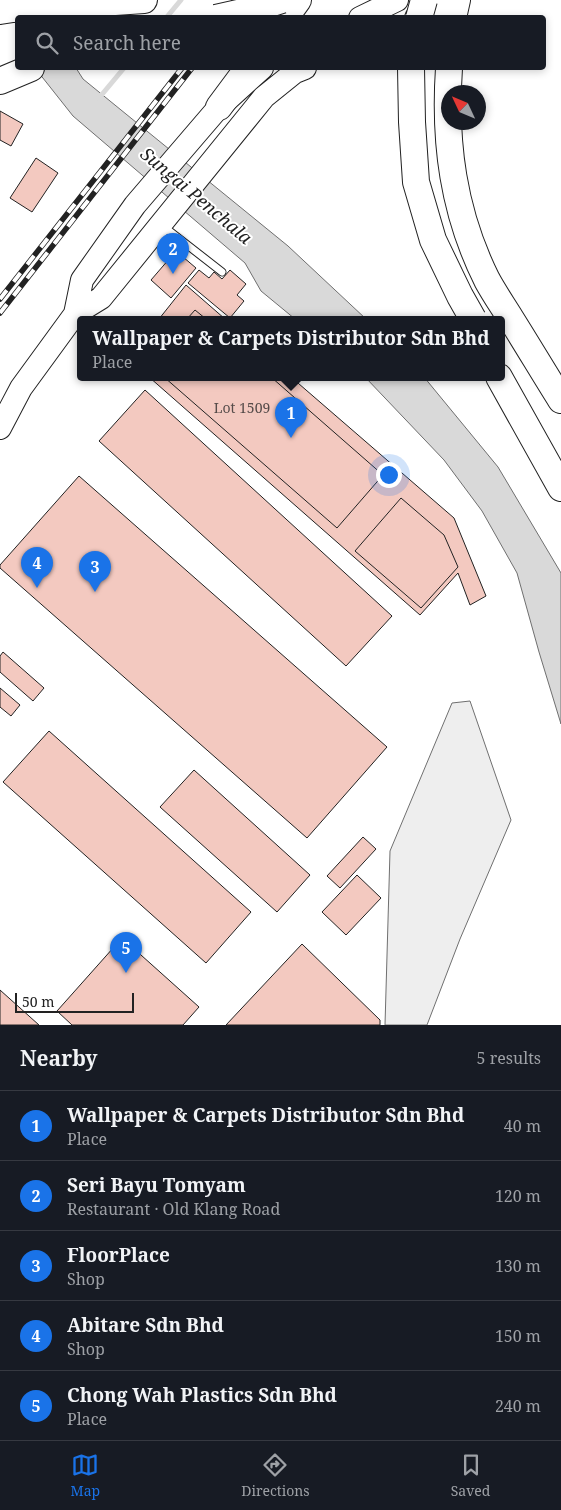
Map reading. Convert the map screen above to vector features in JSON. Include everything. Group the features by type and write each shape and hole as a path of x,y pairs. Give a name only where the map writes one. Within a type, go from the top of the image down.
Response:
{"highway":[{"path":"0,11 144,0"},
{"path":"229,15 282,0"},
{"path":"287,15 298,0"},
{"path":"295,15 302,0"},
{"path":"425,15 444,7"},
{"path":"0,81 26,70"},
{"path":"219,107 247,70"},
{"path":"411,70 404,101 405,129 416,193 431,245 454,298 464,316"},
{"path":"411,70 416,182 434,240 471,316"},
{"path":"449,70 447,95 450,156 454,183 468,234 487,280 561,400"},
{"path":"505,373 561,463"},
{"path":"500,381 561,488"}],"main road":[{"path":"366,15 397,0"},
{"path":"75,314 82,280 135,205 219,107 260,70"},
{"path":"0,428 21,388 75,314 101,298 264,97 300,70"}],"lane":[{"path":"160,224 222,272"}],"shaded area":[{"path":"470,701 511,820 460,939 427,1025 385,1025 390,851 452,703"}],"water":[{"name":"Sungai Penchala","path":"37,70 77,70 83,79 288,246 363,316 291,316 261,291 245,263 73,116"},
{"path":"369,381 427,381 498,467 561,573 561,724 517,573 482,511 444,460"}],"building":[{"path":"0,111 23,124 11,146 0,140"},
{"path":"36,158 58,173 32,212 10,198"},
{"path":"176,251 196,268 171,298 151,280"},
{"path":"199,270 209,278 214,272 222,279 230,270 246,284 237,295 244,301 232,316 228,316 188,283"},
{"path":"186,285 222,316 161,316"},
{"path":"195,310 202,316 190,316"},
{"path":"154,381 296,381 454,518 486,596 470,605 458,573 420,615"},
{"path":"169,381 276,381 383,475 337,528"},
{"path":"145,390 392,616 346,666 99,441"},
{"path":"79,476 387,747 307,838 0,568 0,565"},
{"path":"401,498 444,535 458,567 421,608 355,551"},
{"path":"3,652 44,688 33,701 0,672 0,656"},
{"path":"0,688 20,705 11,716 0,707"},
{"path":"49,731 251,912 206,963 3,782"},
{"path":"194,770 310,875 277,912 160,807"},
{"path":"363,837 376,849 340,888 327,876"},
{"path":"357,875 381,898 346,935 322,912"},
{"path":"122,938 199,1007 183,1025 72,1025 57,1011"},
{"path":"302,944 380,1020 380,1025 226,1025"},
{"path":"0,990 39,1025 0,1025"}],"waterway":[{"path":"168,15 181,0"},
{"path":"99,98 122,70"}],"railway":[{"path":"223,15 235,0"},
{"path":"234,15 246,0"},
{"path":"0,299 180,70"},
{"path":"0,313 190,70"}],"place":[{"name":"Seri Bayu Tomyam","path":"173,274"},
{"name":"Wallpaper & Carpets Distributor Sdn Bhd","path":"291,438"},
{"name":"Abitare Sdn Bhd","path":"37,588"},
{"name":"FloorPlace","path":"95,592"},
{"name":"Chong Wah Plastics Sdn Bhd","path":"126,973"}]}
